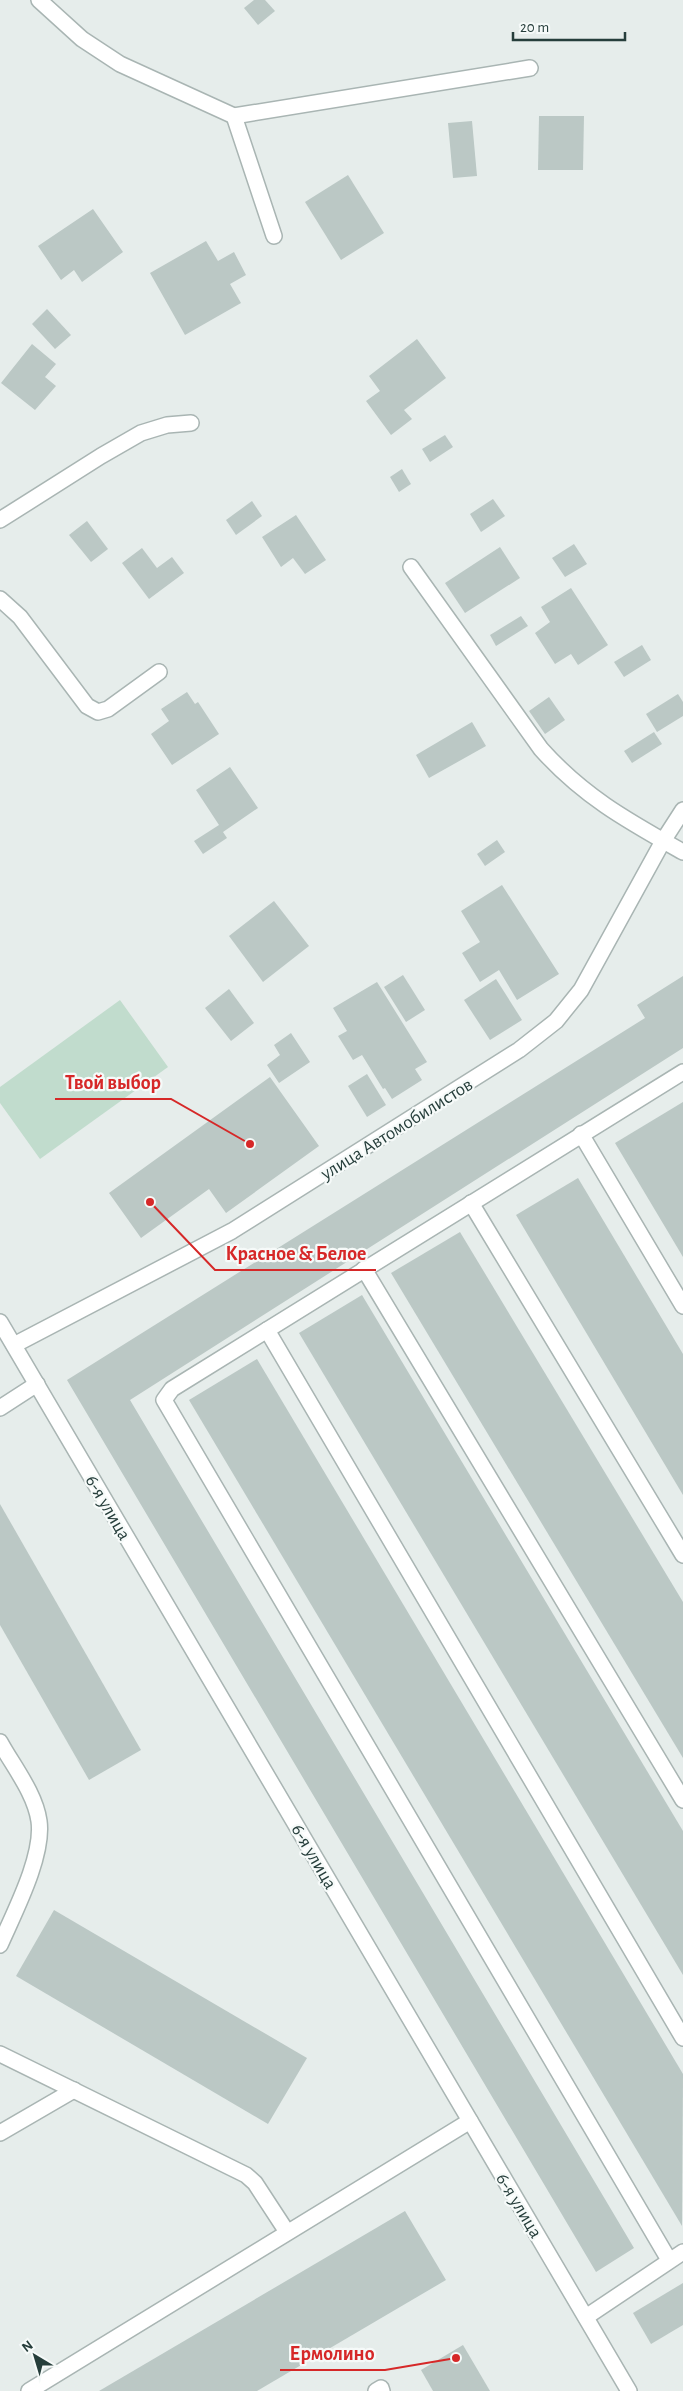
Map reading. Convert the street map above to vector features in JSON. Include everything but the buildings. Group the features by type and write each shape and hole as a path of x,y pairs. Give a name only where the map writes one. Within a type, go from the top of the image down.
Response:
{"street":[{"path":"38,0 82,39 120,64 234,116 530,68"},
{"path":"234,116 274,236"},
{"path":"0,520 100,456 141,433 167,425 191,423"},
{"path":"411,567 541,748 562,772 619,816 683,852"},
{"path":"0,599 20,616 87,706 98,712 108,710 159,672"},
{"name":"улица Автомобилистов","path":"14,1345 232,1231 520,1050 556,1020 581,990 663,841 683,810"},
{"path":"669,2260 164,1400 172,1388 683,1072"},
{"path":"581,1134 683,1306"},
{"path":"471,1203 683,1555"},
{"path":"364,1269 683,1800"},
{"name":"6-я улица","path":"0,1322 629,2391"},
{"path":"267,1330 683,2038"},
{"path":"0,1336 14,1345"},
{"path":"0,1408 37,1384"},
{"path":"0,1742 33,1801 39,1822 37,1846 26,1886 0,1945"},
{"path":"0,2054 246,2175 255,2183 287,2232"},
{"path":"0,2133 74,2090"},
{"path":"29,2391 470,2121"},
{"path":"586,2317 683,2252"},
{"path":"376,2391 380,2388 382,2391"}],"green space":[{"path":"120,1000 168,1067 40,1159 0,1103 0,1087"}],"place":[{"name":"Твой выбор","path":"250,1144"},
{"name":"Красное & Белое","path":"150,1202"},
{"name":"Ермолино","path":"456,2358"}]}
